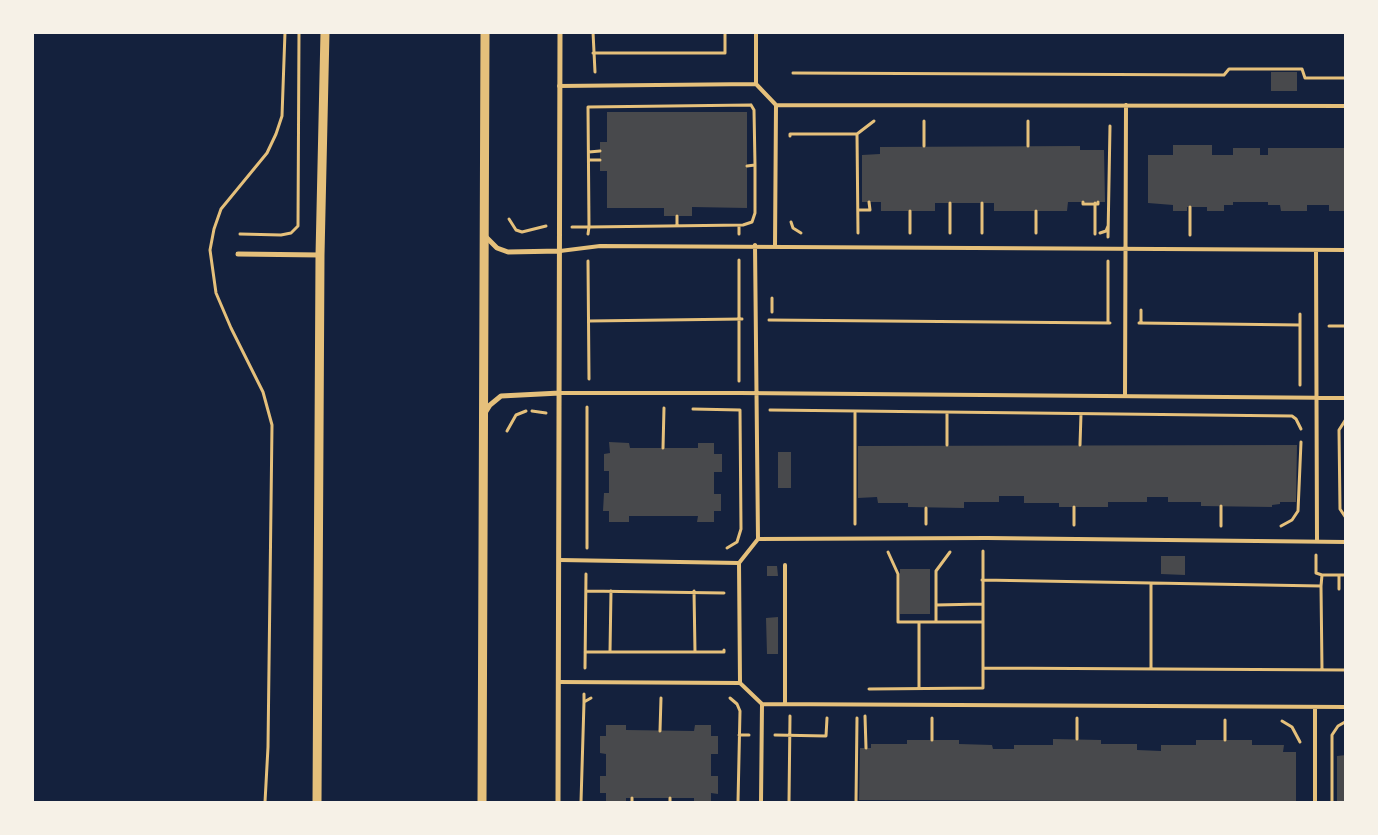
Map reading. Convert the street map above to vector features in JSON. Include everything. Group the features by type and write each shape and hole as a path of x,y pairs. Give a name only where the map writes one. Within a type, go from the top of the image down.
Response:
{"street":[{"path":"317,802 320,255 325,32"},
{"path":"482,802 485,32"},
{"path":"558,802 560,32"},
{"path":"483,225 484,235 503,251 560,251"},
{"path":"238,254 320,255"},
{"path":"483,421 490,404 501,396 560,393"}],"lane":[{"path":"756,32 756,84 776,105 775,246"},
{"path":"559,86 756,84"},
{"path":"776,105 1346,106"},
{"path":"1125,395 1126,105"},
{"path":"560,251 588,246 739,245 1346,250"},
{"path":"740,683 739,563 758,539 755,393 755,245"},
{"path":"1316,250 1315,398 1317,541"},
{"path":"560,393 1125,395 1346,398"},
{"path":"758,539 1346,542"},
{"path":"560,560 739,563"},
{"path":"785,564 787,704"},
{"path":"558,682 740,683 762,704 1346,707"},
{"path":"761,802 762,704"},
{"path":"1314,802 1315,707"}],"path":[{"path":"265,802 268,747 272,425 263,392 216,293 210,250 214,229 221,209 267,153 276,134 282,116 285,32"},
{"path":"240,234 282,235 291,233 298,226 300,32"},
{"path":"593,32 596,76"},
{"path":"594,53 726,53 725,32"},
{"path":"793,73 1224,76 1229,69 1302,69 1305,78 1346,78"},
{"path":"589,227 748,225 754,219 754,110 751,105 588,107 589,321 585,652 724,652 724,644"},
{"path":"739,106 740,112"},
{"path":"790,143 790,134 857,134 871,121 880,121"},
{"path":"915,121 934,121"},
{"path":"924,121 924,146"},
{"path":"1019,121 1033,121"},
{"path":"1028,121 1028,146"},
{"path":"1108,243 1110,121"},
{"path":"857,134 858,232"},
{"path":"588,152 600,151"},
{"path":"589,160 600,160"},
{"path":"747,166 755,166"},
{"path":"858,210 870,210 869,202"},
{"path":"1083,202 1083,204 1097,202 1095,234"},
{"path":"950,203 950,233"},
{"path":"982,203 982,233"},
{"path":"1190,207 1190,234"},
{"path":"910,211 910,233"},
{"path":"1036,211 1036,233"},
{"path":"677,216 677,226"},
{"path":"789,216 793,228 807,233"},
{"path":"509,219 516,230 522,232 546,226"},
{"path":"724,549 737,542 741,536 739,226"},
{"path":"1086,234 1104,232 1108,226"},
{"path":"850,233 867,232"},
{"path":"903,233 918,233"},
{"path":"942,233 958,233"},
{"path":"974,233 991,233"},
{"path":"1027,233 1046,233"},
{"path":"1108,253 1108,323"},
{"path":"1300,310 1300,347"},
{"path":"589,321 739,319 1346,326"},
{"path":"587,407 596,407"},
{"path":"654,408 673,408"},
{"path":"663,448 664,408"},
{"path":"683,409 740,410"},
{"path":"772,420 772,410 856,413 1292,416 1296,419 1301,429 1300,504 1297,515 1292,520 1278,526"},
{"path":"855,524 856,413"},
{"path":"947,414 947,445"},
{"path":"1080,446 1081,414"},
{"path":"1346,419 1339,430 1340,509 1346,518"},
{"path":"1221,506 1221,526"},
{"path":"1074,507 1074,525"},
{"path":"926,508 926,524"},
{"path":"846,524 864,524"},
{"path":"918,524 936,524"},
{"path":"1064,525 1084,525"},
{"path":"1211,526 1231,526"},
{"path":"587,546 596,546"},
{"path":"887,551 898,574 898,622 983,622"},
{"path":"936,622 936,572 951,551 959,551"},
{"path":"860,689 983,688 983,551 975,551"},
{"path":"1316,555 1316,573 1322,575 1346,575"},
{"path":"1322,575 1322,670"},
{"path":"1339,575 1339,589"},
{"path":"982,580 1321,586"},
{"path":"1151,583 1151,669"},
{"path":"586,590 724,592 724,601"},
{"path":"610,652 611,591"},
{"path":"694,591 695,652"},
{"path":"936,605 983,604"},
{"path":"919,622 919,688"},
{"path":"983,668 1346,670"},
{"path":"581,802 584,702 588,698 597,698"},
{"path":"652,698 670,698"},
{"path":"660,731 661,698"},
{"path":"724,698 731,698 737,704 740,711 738,802"},
{"path":"787,704 789,802"},
{"path":"789,735 826,736 827,719 833,715"},
{"path":"849,716 875,716"},
{"path":"856,802 857,716"},
{"path":"866,716 866,748"},
{"path":"923,718 942,718"},
{"path":"932,718 932,740"},
{"path":"1067,718 1087,718"},
{"path":"1077,718 1078,739"},
{"path":"1215,718 1234,718"},
{"path":"1225,718 1225,740"},
{"path":"1279,719 1296,733 1300,742 1300,750"},
{"path":"1332,802 1332,735 1338,726 1346,722"}],"building":[{"path":"1271,72 1297,72 1297,91 1271,91"},
{"path":"607,112 747,112 747,208 692,207 692,216 664,216 664,208 607,208 607,171 600,171 600,142 607,142"},
{"path":"1173,145 1212,145 1212,155 1233,155 1233,148 1260,148 1260,155 1268,155 1268,148 1346,148 1346,211 1329,211 1329,205 1307,205 1307,211 1281,211 1280,205 1268,205 1268,202 1233,202 1233,205 1224,205 1224,211 1207,211 1207,207 1187,207 1187,211 1173,211 1173,205 1148,203 1148,155 1173,155"},
{"path":"1080,146 1080,150 1104,150 1105,202 1068,202 1067,211 994,211 994,203 935,203 935,211 881,211 881,202 862,202 862,155 880,154 880,147"},
{"path":"609,442 629,443 630,448 698,448 698,443 714,443 714,454 722,454 722,472 714,472 714,494 721,494 721,511 714,511 714,522 697,522 698,516 629,516 629,522 609,522 609,511 603,511 604,493 609,493 609,471 604,471 604,454 610,453"},
{"path":"1297,445 1296,502 1280,502 1280,504 1272,505 1272,507 1201,506 1201,502 1168,502 1168,497 1147,497 1147,502 1108,502 1108,507 1059,507 1059,503 1024,503 1024,496 999,496 999,502 964,502 964,508 908,507 908,503 878,503 877,497 858,498 858,446"},
{"path":"778,452 791,452 791,488 778,488"},
{"path":"1161,556 1185,556 1185,575 1161,574"},
{"path":"767,566 777,566 778,576 767,576"},
{"path":"900,569 930,569 930,614 900,614"},
{"path":"778,617 778,654 767,654 766,618"},
{"path":"606,725 626,725 626,730 694,731 695,725 711,725 711,736 718,736 718,754 711,754 711,776 718,776 718,794 711,793 711,802 694,802 694,798 626,798 626,802 606,802 606,793 600,793 600,776 606,776 606,754 600,753 600,736 606,736"},
{"path":"1053,739 1101,740 1101,744 1137,744 1137,750 1161,751 1161,745 1196,745 1196,740 1252,740 1252,745 1284,745 1283,752 1296,752 1296,802 859,800 860,748 871,748 871,744 907,744 907,740 959,740 959,744 992,745 993,749 1014,749 1014,745 1053,745"},
{"path":"1346,755 1346,802 1337,802 1337,756"}]}
